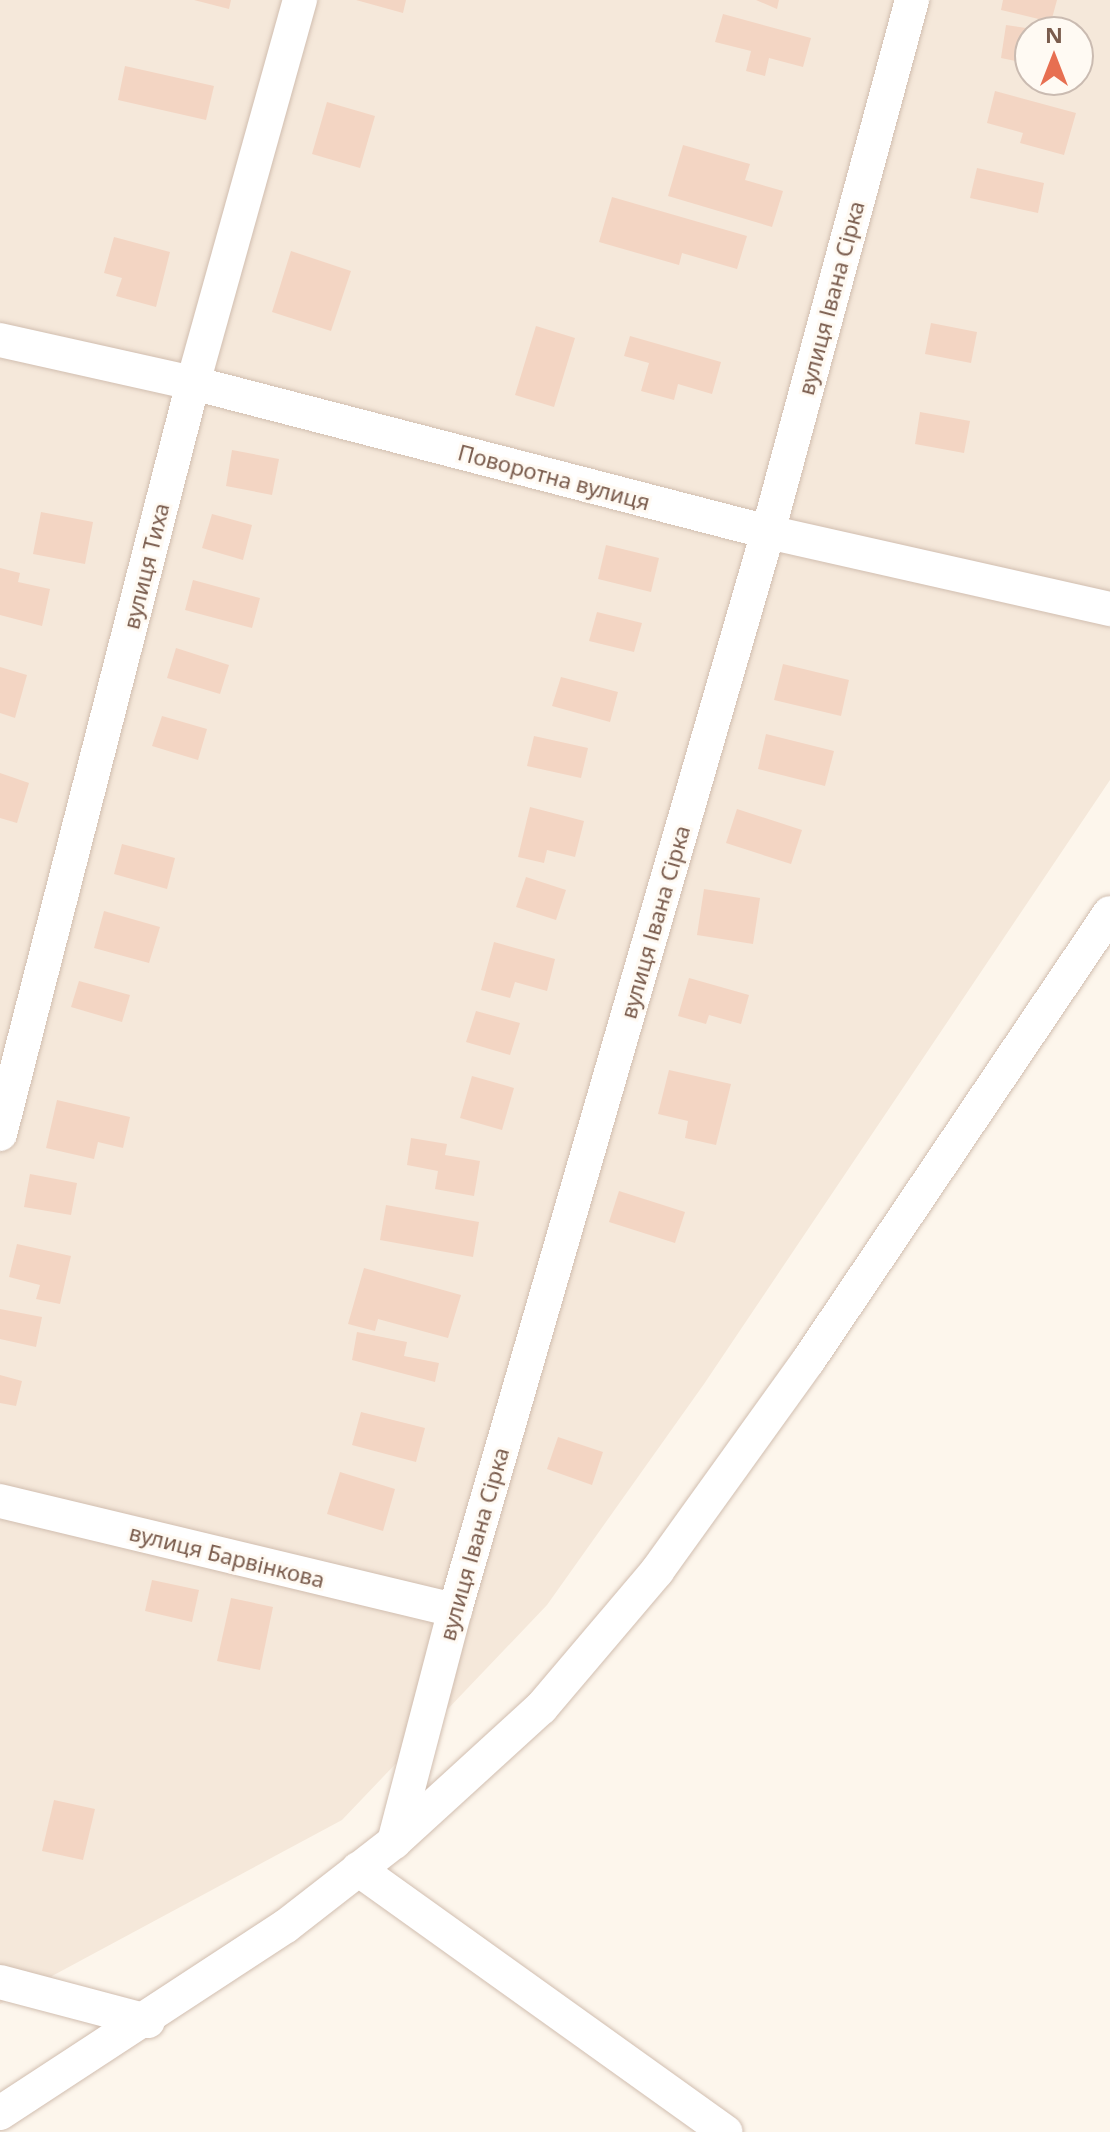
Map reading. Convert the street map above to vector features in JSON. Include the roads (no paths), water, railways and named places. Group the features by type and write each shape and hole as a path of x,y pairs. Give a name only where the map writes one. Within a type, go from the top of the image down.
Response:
{"street":[{"name":"вулиця Тиха","path":"0,1134 193,383 300,0"},
{"name":"вулиця Івана Сірка","path":"394,1842 455,1610 768,532 912,0"},
{"name":"Поворотна вулиця","path":"0,340 193,383 768,532 1110,609"},
{"path":"0,2113 148,2021 358,1869 394,1842 541,1708 657,1571 808,1361 1110,913"},
{"name":"вулиця Барвінкова","path":"0,1501 455,1610"},
{"path":"358,1869 725,2132"},
{"path":"0,1982 148,2021"}]}
